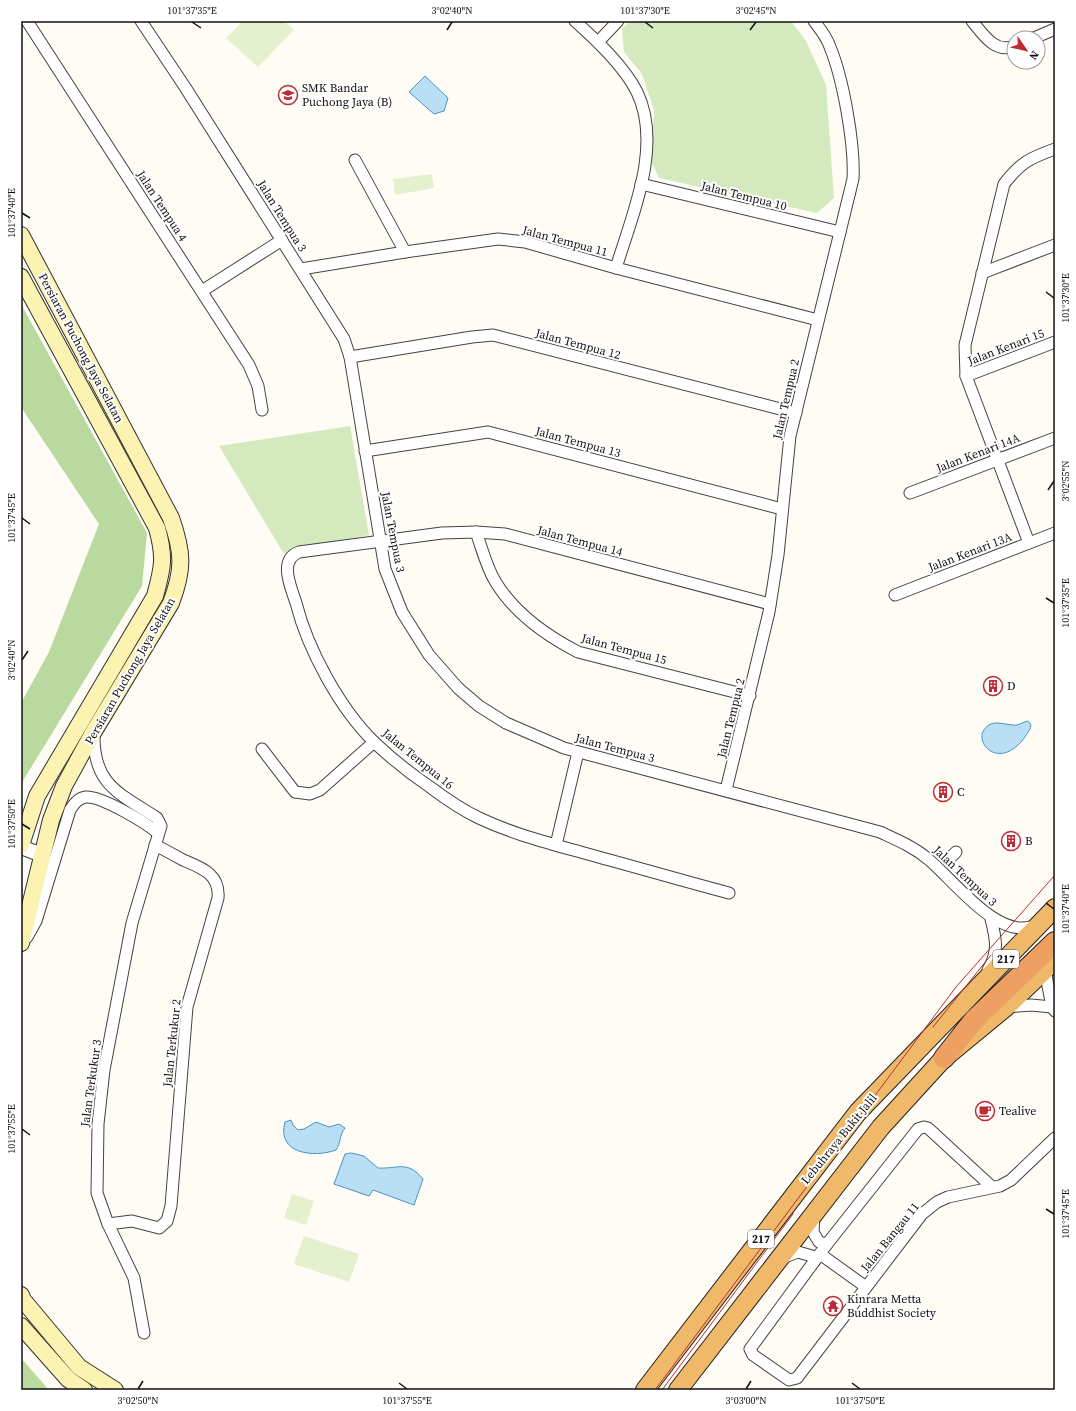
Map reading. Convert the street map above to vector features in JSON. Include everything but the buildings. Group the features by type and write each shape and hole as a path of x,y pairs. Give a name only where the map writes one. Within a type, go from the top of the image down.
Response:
{"highway":[{"name":"Lebuhraya Bukit Jalil","path":"646,1390 858,1112 1050,914"},
{"path":"944,1058 974,1020 1055,942"},
{"name":"Lebuhraya Bukit Jalil","path":"678,1390 881,1127 944,1058 1006,1007 1050,965"}],"main road":[{"name":"Persiaran Puchong Jaya Selatan","path":"21,235 170,518 177,535 181,558 180,580 172,603 94,731 64,786 51,820 21,943"},
{"name":"Persiaran Puchong Jaya Selatan","path":"21,277 157,528 163,552 161,575 155,596 37,796 21,846"},
{"path":"21,1295 23,1300 79,1367 115,1390"},
{"path":"21,1326 68,1379 84,1390"}],"street":[{"name":"Jalan Tempua 4","path":"27,21 249,365 258,386 262,410"},
{"name":"Jalan Tempua 3","path":"141,21 339,329 350,357 385,569 402,612 439,669 479,706 506,723 556,745 726,790 779,807 880,832 900,841 928,859 992,919 1011,926 1030,928 1050,914"},
{"path":"576,21 598,42 626,76 636,91 643,106 647,125 647,142 641,184 616,268"},
{"path":"598,42 618,21"},
{"name":"Jalan Tempua 2","path":"726,790 750,696 770,604 778,555 790,436 853,179 853,156 846,107 837,65 827,39 814,21"},
{"path":"972,21 996,47 1006,49"},
{"path":"1029,543 996,460 966,376 965,345 1004,184 1016,168 1033,157 1055,150"},
{"path":"355,160 405,252"},
{"name":"Jalan Tempua 10","path":"641,184 840,232"},
{"name":"Jalan Tempua 11","path":"301,269 498,239 525,242 616,268 818,320"},
{"path":"202,291 282,240"},
{"path":"982,273 1055,245"},
{"name":"Jalan Tempua 12","path":"350,357 472,336 493,335 796,413"},
{"name":"Jalan Kenari 15","path":"966,376 1055,342"},
{"name":"Jalan Tempua 13","path":"365,451 488,432 782,509"},
{"name":"Jalan Kenari 14A","path":"910,493 1055,438"},
{"name":"Jalan Tempua 14","path":"380,542 442,533 476,532 505,534 770,604"},
{"name":"Jalan Tempua 15","path":"476,532 494,580 510,603 528,620 556,640 578,652 750,696"},
{"name":"Jalan Kenari 13A","path":"895,595 1055,533"},
{"name":"Jalan Tempua 16","path":"380,542 300,552 292,555 288,560 287,570 300,617 319,665 353,716 374,742 413,775 456,805 479,818 516,834 729,893"},
{"path":"21,946 36,921 70,810 76,801 86,797 105,802 148,824 158,833 161,826 157,818 110,788 100,774 94,749 94,731"},
{"path":"262,749 295,792 310,794 320,790 374,742"},
{"path":"556,845 578,752"},
{"name":"Jalan Terkukur 3","path":"144,1332 134,1278 108,1224 97,1193 98,1124 103,1077 132,923 158,833"},
{"name":"Jalan Terkukur 2","path":"108,1224 132,1221 159,1228 167,1221 171,1206 187,1007 218,898 217,884 208,871 155,845"},
{"path":"21,846 42,855"},
{"name":"Jalan Tempua 3","path":"968,999 995,957 995,936 992,919"},
{"path":"1006,1007 1031,1005 1054,1009 1050,965"},
{"name":"Jalan Bangau 11","path":"924,1127 992,1186 948,1197 937,1202 922,1214 797,1378 788,1380 753,1355 750,1349 827,1244 918,1129 924,1127"},
{"path":"992,1186 1000,1186 1011,1180 1055,1138"},
{"path":"815,1211 812,1232 819,1242 827,1244"},
{"path":"777,1260 798,1252 812,1256 866,1287"}],"green space":[{"path":"243,21 284,21 294,30 258,67 226,38"},
{"path":"630,21 791,21 806,41 826,85 834,198 817,213 659,178 651,161 654,110 642,74 624,52 622,29"},
{"path":"432,174 434,188 395,195 393,179"},
{"path":"21,304 147,533 142,586 21,784 21,703 49,652 99,524 21,407"},
{"path":"350,426 369,535 284,554 219,446"},
{"path":"292,1194 314,1201 306,1225 284,1218"},
{"path":"304,1236 359,1254 349,1282 294,1264"},
{"path":"21,1358 48,1389 48,1390 21,1390"}],"water":[{"path":"425,76 448,98 444,111 434,114 409,92"},
{"path":"1028,721 1031,725 1029,731 1022,741 1012,750 1003,753 994,753 984,744 982,737 984,730 989,725 999,723 1017,725"},
{"path":"291,1120 293,1125 298,1130 304,1129 316,1122 329,1127 339,1124 345,1128 336,1150 317,1154 308,1153 291,1147 286,1141 284,1133 285,1122"},
{"path":"351,1153 364,1156 378,1168 407,1167 417,1173 423,1179 414,1205 373,1190 369,1196 334,1184 345,1154"}],"tram line":[{"path":"655,1390 956,987 1055,875"},
{"path":"933,1027 991,955"},
{"path":"662,1390 793,1214"}],"place":[{"name":"SMK Bandar Puchong Jaya (B)","path":"288,95"},
{"name":"D","path":"993,686"},
{"name":"C","path":"943,792"},
{"name":"B","path":"1011,841"},
{"name":"Tealive","path":"985,1111"},
{"name":"Kinrara Metta Buddhist Society","path":"833,1306"}]}
